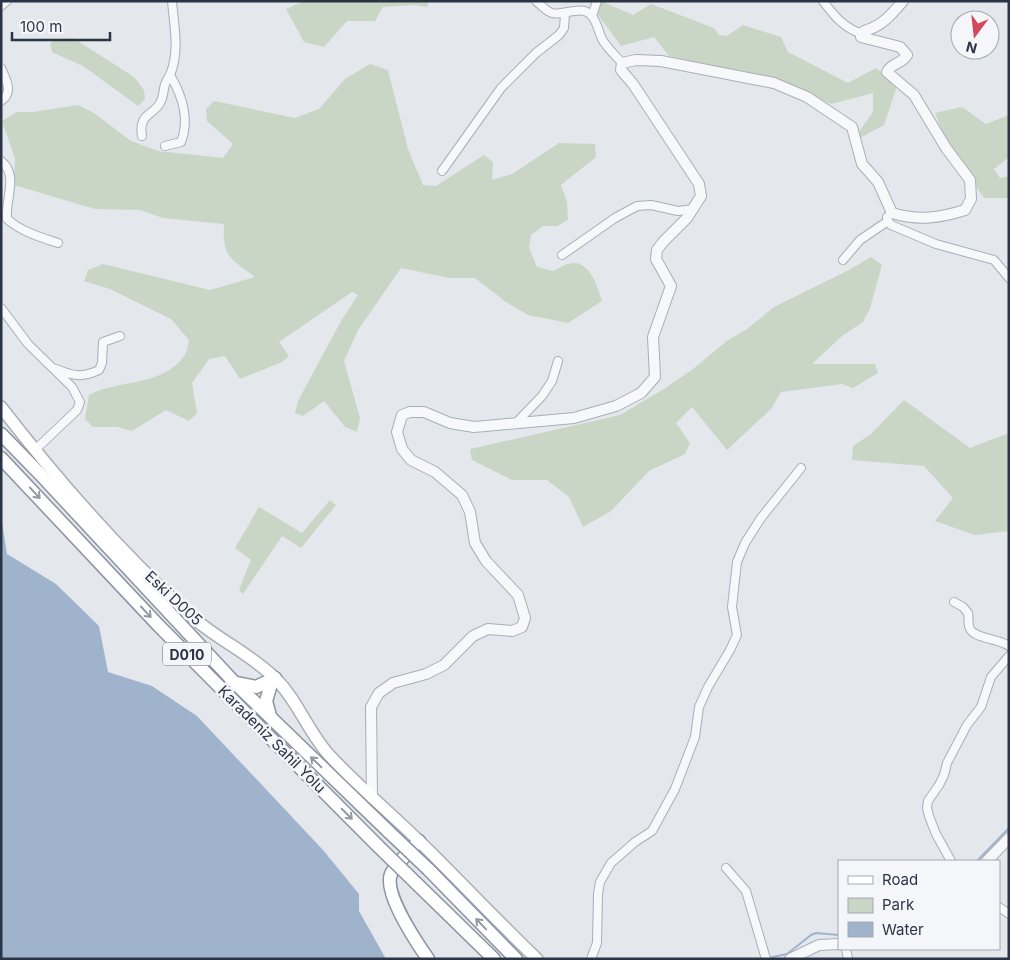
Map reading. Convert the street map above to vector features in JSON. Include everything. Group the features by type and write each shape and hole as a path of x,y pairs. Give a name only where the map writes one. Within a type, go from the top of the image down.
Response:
{"highway":[{"name":"Karadeniz Sahil Yolu","path":"1,434 234,682"},
{"name":"Karadeniz Sahil Yolu","path":"1,458 159,626 476,942"},
{"path":"234,682 250,687 260,686 274,680"},
{"path":"272,720 266,695 274,680"},
{"name":"D010","path":"234,682 428,869 516,959"},
{"path":"419,841 391,874 390,886 396,905 428,959"},
{"path":"476,942 484,959"},
{"name":"D010","path":"476,942 494,959"}],"main road":[{"name":"Eski D005","path":"1,407 106,534 204,628 259,665 295,703 326,751 537,959"}],"street":[{"path":"1,6 7,1"},
{"path":"142,136 143,120 161,101 176,52 177,38 173,25 172,1"},
{"path":"536,1 550,12 559,14 585,11 592,16 601,38 610,51 622,62"},
{"path":"592,16 597,1"},
{"path":"823,1 835,18 853,31 863,34"},
{"path":"843,260 860,240 890,217 943,217 965,210 971,200 970,180 946,148 914,95 887,72 890,66 904,59 907,55 900,47 861,37 864,31 876,28 889,17 903,1"},
{"path":"442,172 502,88 536,53 559,36 564,28 565,13"},
{"path":"622,62 636,60 661,61 774,83 807,97 852,127 862,164 878,182 891,225 936,244 994,260 1009,278"},
{"path":"372,798 371,707 378,693 393,683 426,674 444,665 473,636 488,629 512,630 522,627 525,618 518,595 486,561 475,543 470,512 462,495 435,472 411,460 402,449 397,432 402,415 410,412 424,412 450,423 474,427 574,418 616,406 641,393 655,377 653,337 671,286 656,259 657,250 687,218 701,196 698,184 643,99 621,70 622,62"},
{"path":"1,68 9,88 8,95 1,101"},
{"path":"165,146 181,142 184,134 185,119 179,90 170,75"},
{"path":"1,161 11,174 6,209 7,219 15,226 29,233 58,243"},
{"path":"562,255 615,218 637,206 651,204 678,211 693,209"},
{"path":"1,308 28,344 72,387 80,402 77,410 35,450"},
{"path":"52,368 72,376 80,376 99,370 102,363 103,342 120,336"},
{"path":"515,424 542,396 552,381 558,361"},
{"path":"591,959 597,943 600,882 610,863 635,842 652,831 675,789 695,737 699,707 708,687 730,650 736,635 732,607 737,562 745,543 761,518 801,468"},
{"path":"954,602 968,613 969,627 974,634 1004,642 1009,646"},
{"path":"950,860 936,834 929,816 928,801 939,786 947,763 967,726 981,707 991,677 1009,656"},
{"path":"988,860 1009,838"},
{"path":"726,868 746,891 766,959"},
{"path":"790,959 819,945 838,944"}],"green space":[{"path":"304,1 429,1 427,7 414,5 383,7 375,21 347,21 324,47 304,42 286,9"},
{"path":"601,1 633,15 651,4 714,28 719,35 727,36 743,25 781,37 788,52 848,83 876,68 897,86 884,125 860,138 860,130 873,112 873,93 831,104 783,82 669,56 654,37 621,46 596,12"},
{"path":"73,38 134,77 144,90 145,99 138,106 83,66 52,52 50,44 55,40"},
{"path":"370,64 388,70 408,149 423,185 436,186 484,155 493,162 492,180 512,174 559,143 595,144 596,157 561,185 567,202 568,220 557,226 543,226 531,235 529,248 537,267 553,271 568,264 582,265 595,281 602,301 568,323 528,315 506,302 475,278 449,278 401,268 358,330 344,361 360,418 357,432 345,427 324,401 303,416 295,413 298,401 341,321 358,295 352,292 279,342 289,356 282,362 240,379 225,356 209,359 192,383 197,413 189,421 166,410 132,431 118,427 93,427 85,419 89,395 101,390 153,378 165,372 176,365 185,355 189,340 171,319 110,289 84,281 88,270 103,264 210,290 255,277 234,261 227,251 224,224 163,218 140,210 95,209 14,185 15,159 2,121 17,112 33,112 78,105 94,113 131,141 158,151 223,158 233,144 207,121 206,109 214,101 295,118 319,109 345,79"},
{"path":"962,107 986,124 1009,115 1009,157 994,169 1000,178 1009,176 1009,198 984,198 948,146 935,113"},
{"path":"871,257 882,265 870,308 863,322 842,336 812,364 875,364 878,373 853,388 842,384 781,392 771,409 727,450 692,407 676,423 690,443 685,454 649,471 611,511 583,527 569,497 547,480 512,480 472,460 470,449 620,415 693,369 728,340 747,329 774,307"},
{"path":"904,400 970,448 1009,433 1009,531 975,535 935,521 953,498 924,466 852,460 853,446 870,435"},
{"path":"330,500 336,505 301,548 282,536 243,594 239,590 251,560 235,548 259,507 302,533"}],"water":[{"path":"1,516 7,554 56,584 99,626 108,672 152,686 197,716 323,850 359,894 359,911 386,959 1,959"}],"waterway":[{"path":"978,860 1009,828"},
{"path":"768,958 787,954 816,933 838,935"}]}
